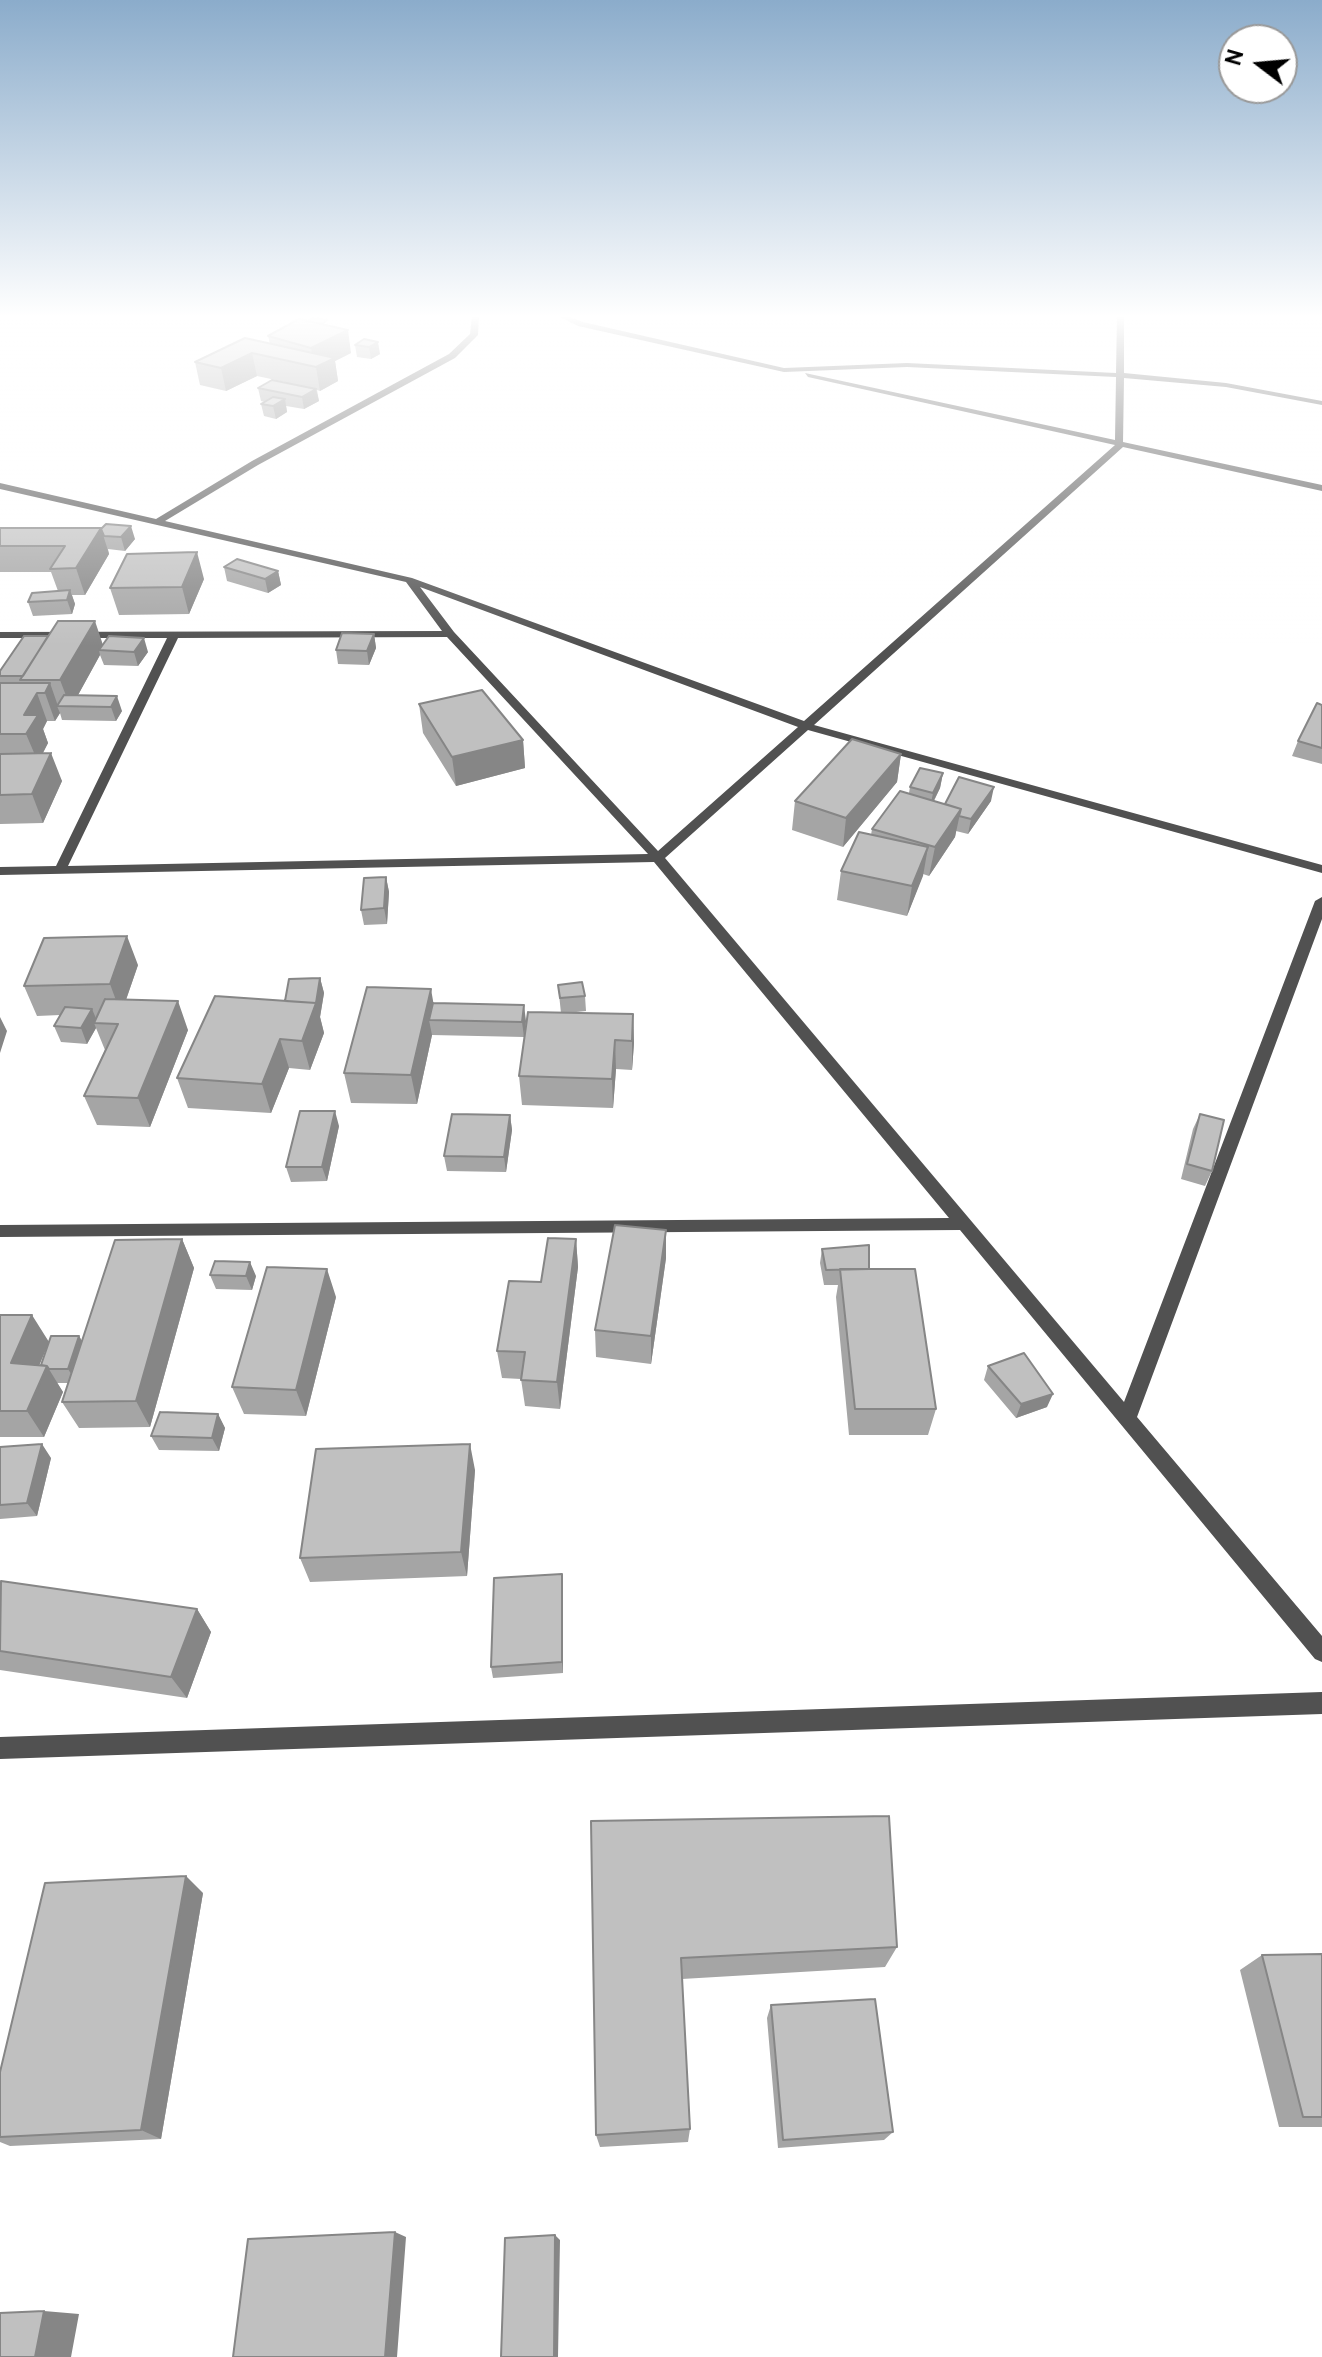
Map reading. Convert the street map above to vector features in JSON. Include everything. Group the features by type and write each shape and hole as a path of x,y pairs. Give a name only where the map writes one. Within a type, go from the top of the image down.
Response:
{"street":[{"path":"157,522 323,426"},
{"path":"1031,426 1322,488"},
{"path":"0,871 658,858 1119,446 1118,426"},
{"path":"0,486 409,580 806,726 1322,869"},
{"path":"409,580 450,634 658,858 1322,1652"},
{"path":"0,635 450,634"},
{"path":"60,870 173,637"},
{"path":"1127,1419 1322,901"},
{"path":"0,1231 963,1224"},
{"path":"0,1748 1322,1703"}],"building":[{"path":"106,524 131,526 121,537 104,536 101,529"},
{"path":"0,528 101,528 76,568 50,569 65,546 0,546"},
{"path":"197,552 182,587 110,588 127,554"},
{"path":"237,559 278,571 265,579 224,567"},
{"path":"70,590 67,600 28,602 32,593"},
{"path":"58,621 95,621 60,680 20,680"},
{"path":"342,633 374,634 367,651 336,650"},
{"path":"24,636 48,636 23,676 0,676 0,671"},
{"path":"109,636 144,638 134,652 99,650"},
{"path":"0,683 50,683 45,693 37,693 24,715 38,715 26,734 0,734"},
{"path":"482,690 523,740 452,757 419,704"},
{"path":"64,695 117,696 111,707 57,706"},
{"path":"1317,703 1322,705 1322,748 1298,741"},
{"path":"852,739 901,754 846,818 795,801"},
{"path":"51,753 32,794 0,795 0,754"},
{"path":"920,768 943,773 933,793 910,787"},
{"path":"959,777 994,787 971,819 959,816 961,809 945,804"},
{"path":"900,791 961,809 935,847 872,829"},
{"path":"859,832 928,847 912,886 841,871"},
{"path":"386,877 384,908 361,910 364,878"},
{"path":"127,936 110,984 24,986 44,938"},
{"path":"320,978 316,1003 285,1001 289,979"},
{"path":"582,982 585,996 560,998 558,985"},
{"path":"367,987 431,989 411,1075 344,1073"},
{"path":"215,996 316,1003 302,1041 280,1039 262,1084 177,1078"},
{"path":"105,999 178,1001 138,1098 84,1096 118,1024 94,1023"},
{"path":"433,1003 524,1005 522,1022 429,1020"},
{"path":"65,1007 92,1009 81,1028 54,1026"},
{"path":"528,1012 633,1014 632,1041 615,1040 612,1079 519,1076"},
{"path":"300,1111 335,1111 322,1167 286,1167"},
{"path":"452,1114 510,1115 504,1157 444,1156"},
{"path":"1200,1114 1224,1120 1212,1171 1187,1164"},
{"path":"615,1225 666,1230 651,1336 595,1330"},
{"path":"548,1238 576,1239 557,1382 521,1380 525,1352 497,1351 509,1281 541,1282"},
{"path":"182,1239 136,1401 62,1402 115,1240"},
{"path":"869,1245 869,1269 826,1270 822,1249"},
{"path":"215,1261 250,1262 246,1276 210,1275"},
{"path":"267,1267 327,1269 296,1390 232,1387"},
{"path":"840,1269 915,1269 936,1409 855,1409"},
{"path":"0,1315 32,1315 11,1363 47,1366 27,1411 0,1411"},
{"path":"51,1336 79,1336 68,1369 49,1369 41,1365"},
{"path":"1024,1353 1053,1394 1021,1404 988,1366"},
{"path":"160,1412 218,1414 212,1438 151,1436"},
{"path":"42,1444 27,1503 0,1505 0,1447"},
{"path":"470,1444 461,1552 300,1558 316,1449"},
{"path":"562,1574 562,1662 491,1667 494,1578"},
{"path":"1,1581 197,1609 171,1677 0,1651"},
{"path":"889,1816 897,1947 681,1958 690,2129 596,2135 591,1821"},
{"path":"186,1876 141,2130 0,2137 0,2072 45,1883"},
{"path":"1322,1954 1322,2117 1303,2117 1262,1955"},
{"path":"875,1999 893,2132 783,2140 771,2005"},
{"path":"395,2232 385,2357 233,2357 248,2239"},
{"path":"555,2235 554,2357 501,2357 505,2238"},
{"path":"44,2311 35,2357 0,2357 0,2313"}]}
